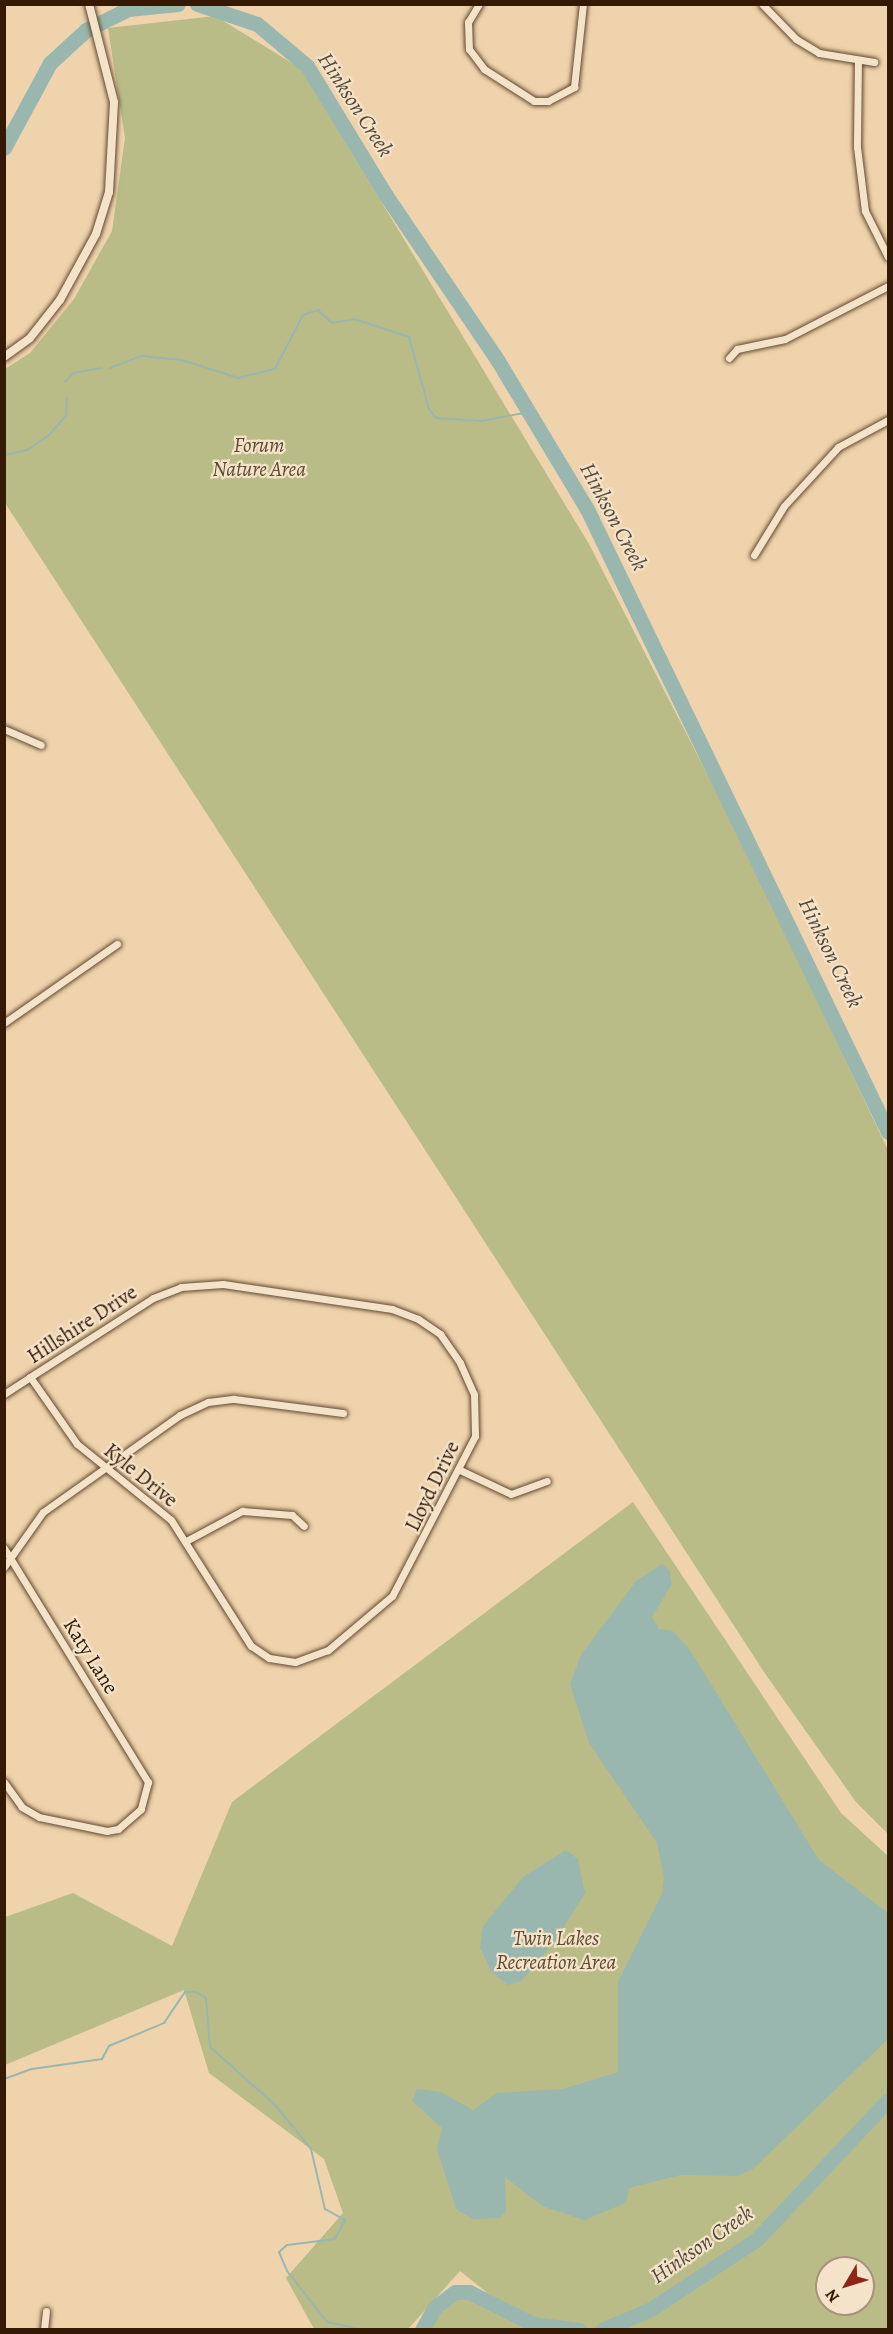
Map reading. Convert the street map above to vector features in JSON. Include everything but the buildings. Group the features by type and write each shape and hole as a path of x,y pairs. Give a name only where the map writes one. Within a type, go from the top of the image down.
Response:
{"street":[{"path":"4,357 30,338 60,300 96,234 115,150 114,102 90,4"},
{"path":"480,4 468,22 469,49 519,94 548,101 566,94 579,75 583,4"},
{"path":"762,4 811,48 874,62"},
{"path":"858,60 857,147 865,211 888,257"},
{"path":"729,358 737,349 785,339 888,286"},
{"path":"754,555 784,506 838,447 888,420"},
{"path":"4,729 41,745"},
{"path":"4,1023 117,944"},
{"name":"Lloyd Drive","path":"181,1287 223,1284 392,1309 418,1319 440,1334 474,1394 475,1436 403,1581 379,1611 315,1657 295,1662 269,1658"},
{"name":"Hillshire Drive","path":"4,1394 153,1298 181,1287"},
{"name":"Kyle Drive","path":"30,1377 65,1431 105,1468 171,1520 186,1541 239,1631 269,1658"},
{"path":"4,1567 12,1561 43,1512 105,1468 208,1402 234,1399 343,1413"},
{"path":"460,1470 511,1494 547,1481"},
{"path":"186,1541 242,1510 292,1515 304,1526"},
{"name":"Katy Lane","path":"4,1548 148,1782 141,1809 118,1829 107,1831 39,1817 22,1807 4,1782"},
{"path":"44,2330 46,2311"}],"green space":[{"name":"Forum Nature Area","path":"215,16 300,68 589,544 741,840 888,1150 888,1834 856,1802 766,1675 5,503 5,369 30,353 74,299 112,231 125,138 108,28"},
{"name":"Twin Lakes Recreation Area","path":"633,1502 841,1813 888,1856 888,2096 868,2118 888,2100 888,2329 422,2329 435,2307 455,2292 469,2292 533,2324 553,2326 509,2310 460,2271 408,2329 314,2329 286,2278 343,2213 324,2159 209,2073 184,1990 5,2065 5,1917 73,1893 172,1946 232,1802","holes":["836,2152 758,2239 733,2255"]}],"water":[{"path":"662,1564 670,1571 672,1584 652,1617 659,1629 673,1631 690,1650 819,1860 888,1913 888,2039 753,2169 738,2176 681,2175 629,2188 626,2203 584,2220 542,2206 505,2177 506,2211 500,2218 472,2219 456,2209 437,2149 442,2128 412,2101 417,2089 441,2092 473,2110 497,2093 563,2089 618,2072 618,1982 662,1894 664,1877 657,1843 589,1743 570,1684 581,1655 636,1581"},
{"path":"566,1850 578,1859 585,1893 554,1943 521,1981 508,1985 491,1971 480,1948 483,1926 523,1877"}],"waterway":[{"name":"Hinkson Creek","path":"4,148 50,63 86,30 128,9 178,4"},
{"name":"Hinkson Creek","path":"197,4 257,24 307,66 385,194 498,361 587,509 888,1132"},
{"path":"110,368 142,356 182,360 238,378 275,369 303,315 318,310 332,323 354,319 409,337 429,409 436,418 481,421 529,412"},
{"path":"65,382 73,373 101,368"},
{"path":"4,455 27,450 48,436 66,416 67,398"},
{"path":"4,2079 32,2069 102,2059 109,2046 164,2023 185,1992 196,1992 206,1998 210,2047 275,2105 311,2149 325,2209 345,2220 335,2239 287,2245 279,2252 287,2271 327,2322 365,2330"},
{"name":"Hinkson Creek","path":"602,2330 651,2309 757,2239 888,2100"},
{"name":"Hinkson Creek","path":"422,2330 435,2307 455,2292 469,2292 533,2324 580,2330"}]}
